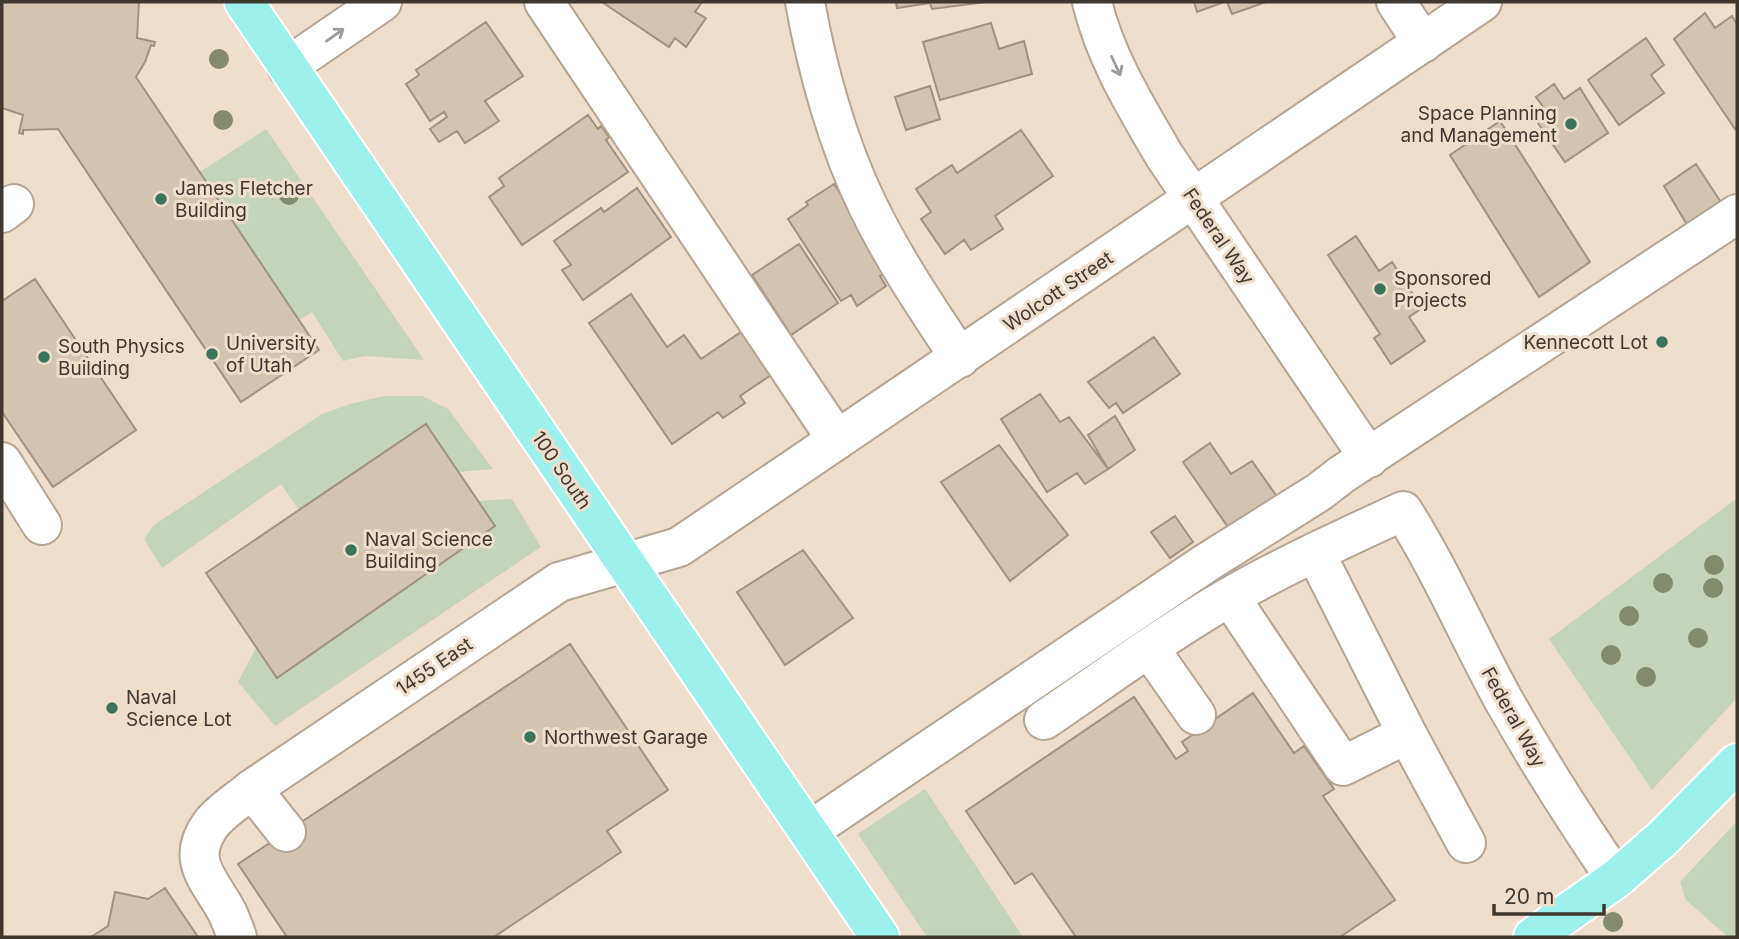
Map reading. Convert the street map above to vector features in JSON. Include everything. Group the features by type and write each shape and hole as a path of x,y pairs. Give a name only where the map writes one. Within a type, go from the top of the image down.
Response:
{"main road":[{"name":"100 South","path":"244,2 880,937"},
{"path":"1533,937 1616,879 1663,838 1737,763"}],"street":[{"path":"287,67 382,2"},
{"path":"544,2 837,440"},
{"path":"805,2 812,38 842,139 868,206 930,313 960,358"},
{"name":"Federal Way","path":"1092,2 1112,60 1164,156 1369,458"},
{"path":"1396,2 1423,43"},
{"name":"Wolcott Street","path":"625,562 679,547 1482,2"},
{"path":"809,831 1206,563 1308,499 1737,214"},
{"path":"2,462 42,525"},
{"name":"Federal Way","path":"1315,552 1404,511 1427,549 1503,699 1565,806 1616,879"},
{"path":"1044,720 1149,648 1230,597 1315,552 1407,734 1466,843"},
{"name":"1455 East","path":"237,937 227,912 202,873 199,857 201,843 212,823 252,789 559,582 625,562"},
{"path":"1230,597 1343,766 1407,734"},
{"path":"1149,648 1196,715"},
{"path":"252,789 286,832"}],"green space":[{"path":"266,129 424,360 365,356 343,361 312,312 299,320 200,172"},
{"path":"383,396 422,396 448,409 493,469 458,472 426,425 299,510 281,484 162,568 144,539 154,525 322,414"},
{"path":"1737,498 1737,698 1652,790 1549,639"},
{"path":"512,499 541,547 275,726 238,682 256,648 277,678 494,527 478,501"},
{"path":"925,789 1023,937 927,937 858,834"},
{"path":"1737,821 1737,937 1728,937 1686,900 1680,882"}],"building":[{"name":"James Fletcher Building","path":"2,2 139,2 137,38 155,42 136,77 319,350 241,402 58,129 23,130 23,134 19,133 23,115 2,108"},
{"path":"602,2 702,2 695,12 706,18 686,47 675,38 669,47"},
{"path":"896,2 986,2 932,9 930,3 897,8"},
{"path":"1194,2 1224,2 1197,12"},
{"path":"1227,2 1266,2 1232,14"},
{"path":"1705,13 1715,28 1732,16 1737,24 1735,129 1674,39"},
{"path":"486,22 523,76 485,101 499,121 465,143 457,131 439,142 430,129 447,117 444,112 430,121 406,84 419,75 416,70"},
{"path":"991,23 999,49 1024,41 1032,74 940,100 923,42"},
{"path":"1646,38 1664,65 1651,75 1664,93 1619,125 1588,80"},
{"name":"Space Planning and Management","path":"1554,84 1564,99 1580,88 1608,133 1565,162 1533,116 1544,108 1536,97"},
{"path":"930,86 940,119 906,130 895,97"},
{"path":"588,115 598,129 601,126 609,137 606,140 628,172 522,245 489,197 504,186 499,178"},
{"path":"1500,121 1590,262 1539,297 1450,155"},
{"path":"1021,130 1053,176 995,216 1003,229 971,250 964,240 945,254 921,219 931,212 916,189 952,165 957,173"},
{"path":"1696,164 1726,210 1692,233 1664,186"},
{"path":"834,184 890,268 880,276 886,286 857,306 851,295 841,301 788,219 808,205 806,202"},
{"path":"637,188 671,237 583,300 562,270 571,265 554,241 601,208 604,212"},
{"name":"Sponsored Projects","path":"1356,236 1379,271 1392,262 1422,308 1409,317 1425,341 1391,364 1374,338 1380,334 1328,255"},
{"path":"799,244 838,303 791,335 752,275"},
{"name":"South Physics Building","path":"35,279 136,430 53,487 2,412 2,301"},
{"path":"631,294 667,347 684,335 701,359 747,328 777,371 740,396 745,403 723,418 718,412 672,444 589,323"},
{"path":"1154,337 1180,374 1123,413 1116,403 1109,408 1088,382"},
{"path":"1040,394 1060,422 1069,417 1108,469 1085,484 1077,473 1047,492 1001,419"},
{"path":"1115,416 1135,450 1108,469 1088,435"},
{"name":"Naval Science Building","path":"426,424 495,526 277,678 206,573"},
{"path":"1210,443 1231,474 1252,461 1278,498 1230,530 1183,462"},
{"path":"999,445 1068,535 1010,581 941,482"},
{"path":"1175,516 1193,542 1170,558 1151,532"},
{"path":"803,550 853,618 785,665 737,592"},
{"name":"Northwest Garage","path":"570,644 668,790 607,831 621,852 494,937 287,937 238,864"},
{"path":"1253,693 1294,753 1304,746 1334,789 1323,796 1395,900 1340,937 1076,937 1032,873 1015,884 966,811 1134,697 1176,759 1188,751 1182,742"},
{"path":"165,888 198,937 91,937 108,926 115,892 148,899"}],"place":[{"name":"Space Planning and Management","path":"1571,124"},
{"name":"James Fletcher Building","path":"161,199"},
{"name":"Sponsored Projects","path":"1380,289"},
{"name":"Kennecott Lot","path":"1662,342"},
{"name":"University of Utah","path":"212,354"},
{"name":"South Physics Building","path":"44,357"},
{"name":"Naval Science Building","path":"351,550"},
{"name":"Naval Science Lot","path":"112,708"},
{"name":"Northwest Garage","path":"530,737"}]}
